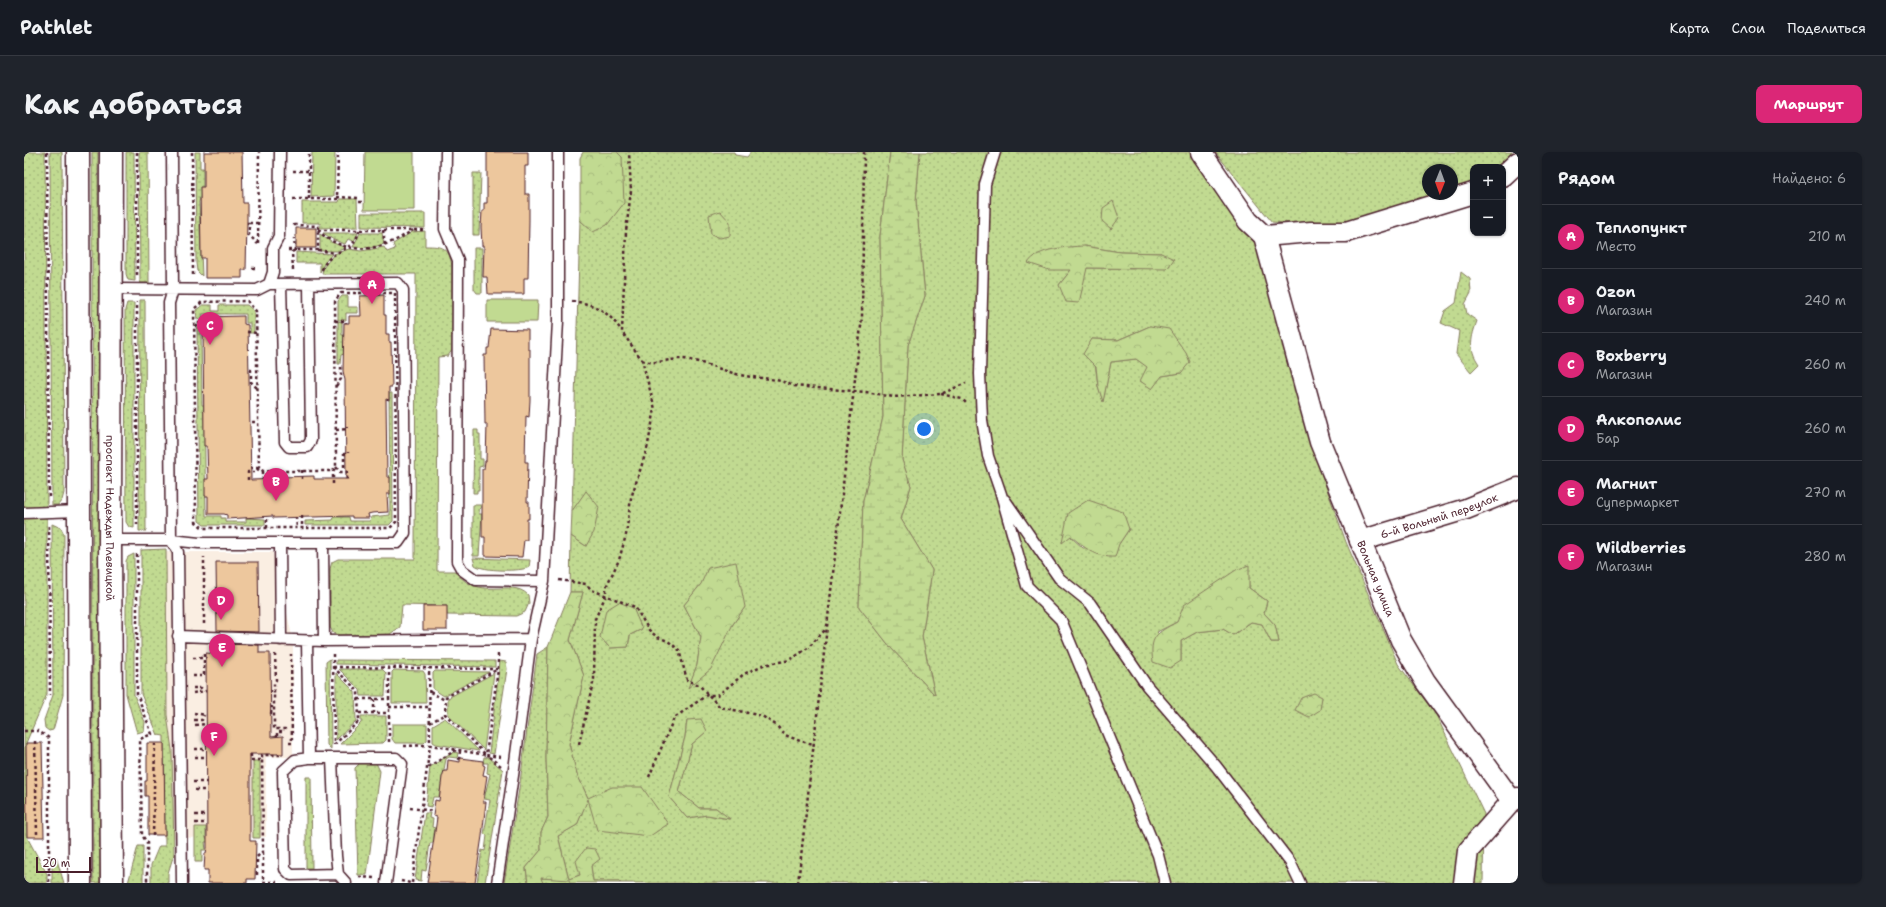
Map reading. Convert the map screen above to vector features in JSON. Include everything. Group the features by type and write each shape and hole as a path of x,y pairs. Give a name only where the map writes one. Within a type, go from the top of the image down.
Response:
{"main road":[{"path":"78,152 80,883"},
{"name":"проспект Надежды Плевицкой","path":"111,152 110,540 112,883"}],"street":[{"path":"1201,152 1248,221 1264,236 1312,232 1346,232 1470,194"},
{"path":"1506,173 1518,162"},
{"name":"Вольная улица","path":"1264,236 1320,442 1401,640 1425,681 1515,799 1468,851 1464,883"},
{"name":"6-й Вольный переулок","path":"1360,540 1466,509 1518,488"}],"lane":[{"path":"172,152 173,290 169,303 171,540 178,552 182,883"},
{"path":"269,284 273,272 272,248 279,236 280,152"},
{"path":"446,152 445,229 458,260 458,561 462,570 476,580 544,581"},
{"path":"497,883 531,639 544,581 558,321 558,152"},
{"path":"995,152 986,184 980,374 982,420 988,456 1001,494 1027,586 1061,620 1158,855 1165,883"},
{"path":"110,540 171,540 199,543 398,543 405,533 403,290 398,283 269,284 257,290 111,289"},
{"path":"281,284 285,442 289,447 307,447 311,440 309,284"},
{"path":"1001,494 1059,578 1090,603 1147,686 1216,766 1290,862 1300,883"},
{"path":"24,512 79,511"},
{"path":"280,543 282,640"},
{"path":"323,543 324,641"},
{"path":"178,636 307,641 531,639"},
{"path":"307,641 308,758"},
{"path":"332,758 336,856 343,879 291,875 285,869 283,771 295,760 308,758 332,758 396,758 402,764 387,881"}],"path":[{"path":"47,152 50,695"},
{"path":"137,152 137,694 152,734 140,739 142,835 147,843 147,883"},
{"path":"192,152 194,308"},
{"path":"258,152 258,251"},
{"path":"309,152 309,199"},
{"path":"337,197 338,152"},
{"path":"622,332 626,231 631,191 630,152"},
{"path":"798,883 862,316 864,152"},
{"path":"258,199 337,199 337,197 359,198"},
{"path":"258,223 248,223 249,235 258,244"},
{"path":"281,284 293,274 292,252 294,250 294,225 318,226 318,250"},
{"path":"318,230 425,230"},
{"path":"318,230 332,240 350,248 370,249 385,245 414,230"},
{"path":"294,250 318,250 335,253 350,248 357,239 359,230"},
{"path":"383,230 385,245"},
{"path":"335,253 323,267 321,279 334,288 335,301"},
{"path":"252,268 258,267 256,310"},
{"path":"558,299 590,304 601,309 612,318 642,360 655,409 647,449 631,498 626,535 619,560 606,587 606,595 595,619 594,679 579,744"},
{"path":"335,321 346,321 346,323"},
{"path":"194,325 200,323"},
{"path":"246,332 257,333"},
{"path":"642,360 648,363 663,360 683,359 756,378 783,380 793,386 854,391 893,397 941,394 962,399 973,408 982,420"},
{"path":"336,367 342,368 341,379 336,386"},
{"path":"257,370 250,370 251,382 258,389"},
{"path":"941,394 962,385 980,374"},
{"path":"252,422 258,422"},
{"path":"336,430 347,429 347,427"},
{"path":"347,481 347,472 340,472 336,467 345,467 344,454 348,454 348,452"},
{"path":"248,480 248,472 256,472 259,468 250,468"},
{"path":"302,470 302,480"},
{"path":"263,471 263,480"},
{"path":"294,471 302,474"},
{"path":"333,471 333,484"},
{"path":"267,516 267,528"},
{"path":"302,516 302,528"},
{"path":"296,517 296,528"},
{"path":"203,631 204,558"},
{"path":"544,581 554,579 586,584 592,590 636,607 649,630 657,637 668,640 679,650 687,680 699,685 720,707 762,716 776,725 785,735 800,742 814,744"},
{"path":"649,776 674,718 707,695 718,695 744,674 763,665 790,660 808,648 827,629"},
{"path":"486,755 498,669 498,639"},
{"path":"274,647 276,658 276,680 274,683 274,729 285,729 285,732 277,732 277,736"},
{"path":"291,647 290,743 292,749"},
{"path":"190,676 204,676 204,651"},
{"path":"198,658 205,658"},
{"path":"338,746 334,746 359,721 358,691 333,667 498,669"},
{"path":"389,667 389,746"},
{"path":"343,879 358,877 411,883 430,745 429,668"},
{"path":"498,669 446,697 444,714 486,755 504,769 505,765"},
{"path":"190,693 201,693 205,691 202,688 198,688"},
{"path":"430,692 445,700"},
{"path":"358,699 389,699"},
{"path":"374,699 374,713"},
{"path":"271,714 272,706"},
{"path":"389,707 430,707"},
{"path":"359,713 389,713"},
{"path":"430,723 444,714"},
{"path":"198,715 206,715"},
{"path":"198,724 205,724 202,720"},
{"path":"24,731 38,731 49,738 50,883"},
{"path":"35,741 37,835"},
{"path":"153,836 155,744"},
{"path":"403,746 430,745 505,758"},
{"path":"382,746 396,746"},
{"path":"190,749 206,749"},
{"path":"427,767 456,750"},
{"path":"460,750 460,760"},
{"path":"251,754 251,760 262,760"},
{"path":"263,875 256,875 257,857 263,851 262,755 285,755"},
{"path":"191,757 206,757"},
{"path":"193,782 207,782"},
{"path":"193,790 207,790"},
{"path":"408,807 434,811"},
{"path":"192,815 207,815"},
{"path":"192,823 206,823"}],"shaded area":[{"path":"162,552 273,552 293,640 293,757 266,757 266,837 163,838"}],"green space":[{"path":"24,152 45,152 47,508 24,508"},
{"path":"50,152 62,152 64,493 62,500 58,505 52,505"},
{"path":"92,152 98,152 100,883 93,883"},
{"path":"126,152 134,152 135,281 128,280 126,274"},
{"path":"139,152 148,152 149,283 140,283"},
{"path":"195,152 200,152 200,168 203,168 203,187 199,202 202,276 197,271 196,263"},
{"path":"312,152 335,152 334,196 311,197"},
{"path":"365,152 414,152 414,210 364,210"},
{"path":"583,152 617,152 622,157 624,203 607,225 593,232 580,220 580,158"},
{"path":"617,152 734,152 735,155 747,157 751,152 890,152 880,236 883,417 863,501 859,607 891,648 935,695 922,637 932,570 901,519 911,486 902,460 908,345 925,296 916,201 920,152 1192,152 1250,232 1264,261 1311,445 1346,542 1398,664 1436,715 1484,814 1483,883 621,883 619,881 593,881 591,866 595,849 580,875 569,879 558,836 577,825 588,798 577,774 569,744 584,676 570,640 583,592 570,592 571,536 586,546 586,492 572,511 580,220 593,232 622,157","holes":["1084,246 1120,252 1161,253 1133,269 1087,268 1059,285 1071,270","1150,326 1181,373 1162,376 1136,359 1111,362 1103,401 1098,386 1092,339 1118,340","1088,500 1129,529 1119,544 1083,548 1070,536 1062,542","1248,565 1249,588 1267,601 1264,613 1275,625 1279,642 1271,642 1262,624 1251,622 1233,635 1223,629 1197,632 1181,641 1181,661 1157,632 1177,622","701,584 745,607 689,687 697,665 701,637 684,605","642,629 630,635 628,647 610,648 600,637","687,720 707,731 692,744 679,792 699,808 716,808 729,819 707,815 687,818 669,797 685,737"]},
{"path":"890,152 920,152 916,201 925,296 908,345 902,460 911,486 901,519 932,570 922,637 935,695 891,648 859,607 863,501 883,417 880,236"},
{"path":"1215,152 1514,152 1504,164 1470,164 1470,184 1458,188 1458,164 1422,164 1422,199 1330,226 1272,222"},
{"path":"473,173 481,173 479,235 473,235"},
{"path":"340,199 357,199 358,227 320,228 320,223 302,223 302,202 339,202"},
{"path":"1113,201 1119,218 1111,229 1102,221 1103,208"},
{"path":"720,211 730,222 730,236 720,238 711,234 709,215"},
{"path":"361,213 425,213 425,228 361,227"},
{"path":"425,231 425,246 441,247 447,251 452,266 452,350 448,356 438,357 437,571 455,571 464,580 474,586 484,588 513,588 521,590 528,595 529,603 525,612 516,616 447,615 446,606 402,605 400,627 390,634 338,635 333,633 330,627 330,569 332,562 338,559 415,559 416,274 322,274 323,268 334,254 349,249 361,251 384,247 387,252 395,249 393,244 412,232"},
{"path":"323,233 358,233 354,241 348,239 345,244 334,240"},
{"path":"360,233 382,233 384,244 370,248 353,247"},
{"path":"320,234 331,242 346,248 337,251 320,251"},
{"path":"1084,246 1120,252 1161,253 1174,259 1167,269 1087,268 1079,303 1066,302 1059,285 1071,270 1049,270 1028,263 1038,254 1045,251"},
{"path":"474,248 482,248 482,293 477,293 474,289"},
{"path":"296,252 332,254 325,262 320,272 320,263 296,263"},
{"path":"1461,272 1470,279 1471,293 1465,304 1467,314 1477,321 1472,338 1472,348 1479,364 1471,372 1456,354 1459,331 1441,323 1445,311 1456,303"},
{"path":"342,296 348,296 348,307 358,307 358,313 346,313 346,320 338,320 338,301"},
{"path":"140,300 145,300 146,531 139,531"},
{"path":"487,300 538,300 537,322 487,322"},
{"path":"127,303 134,303 134,528 129,527 126,522 125,310"},
{"path":"203,305 212,305 212,311 219,311 219,305 247,305 254,311 254,333 250,333 250,323 246,323 246,314 203,314 202,319 197,319 196,310"},
{"path":"338,321 342,322 342,335 345,335 344,354 341,355 340,364 338,364"},
{"path":"1150,326 1169,329 1186,353 1190,362 1181,373 1162,376 1152,389 1140,381 1147,367 1136,359 1111,362 1103,402 1098,386 1096,367 1083,354 1092,339 1118,340"},
{"path":"197,328 205,328 205,332 201,333 206,516 221,516 221,518 225,518 225,522 246,522 246,518 265,519 265,525 204,525 199,521"},
{"path":"389,393 392,393 393,521 389,525 305,525 305,521 333,520 334,517 349,517 350,521 370,521 371,517 390,515"},
{"path":"474,430 478,430 478,434 480,434 480,459 483,459 483,466 479,467 479,490 477,490 477,493 473,493"},
{"path":"586,491 599,507 594,532 586,546 571,536 572,511"},
{"path":"1088,500 1123,512 1129,529 1119,544 1115,557 1096,554 1085,548 1071,536 1062,543 1068,513"},
{"path":"473,505 481,505 481,508 479,509 479,514 482,514 479,556 473,556"},
{"path":"24,517 47,517 47,694 26,743 27,837 47,874 47,883 24,883"},
{"path":"52,524 61,528 64,534 63,695 53,730 49,731 45,728 44,720 53,695"},
{"path":"166,549 167,715 172,750 174,854 168,873 168,883 151,883 151,865 159,846 165,846 164,736 158,735 141,694 141,550"},
{"path":"134,554 134,695 145,722 144,731 137,733 126,694 126,561 128,557"},
{"path":"473,558 530,560 529,567 525,569 502,570 485,569 479,567 475,565"},
{"path":"736,562 745,607 733,624 711,669 688,688 697,665 701,637 684,605 701,584 708,568"},
{"path":"1249,565 1249,588 1267,601 1264,613 1275,625 1279,642 1271,642 1262,624 1251,622 1233,635 1223,629 1197,632 1181,641 1181,661 1170,668 1153,662 1153,641 1164,629 1177,622 1184,605 1236,570"},
{"path":"570,592 583,592 570,640 584,676 569,744 577,774 588,798 612,787 642,787 668,824 650,836 597,830 588,799 577,825 558,836 569,879 580,875 576,861 586,848 595,849 600,859 591,866 593,881 619,881 621,883 571,883 569,880 541,878 543,883 528,883 526,868 541,850 541,832 548,817 546,758 548,647"},
{"path":"619,602 633,608 642,629 630,635 628,647 610,648 600,637 606,610"},
{"path":"548,647 546,758 548,817 541,832 541,850 526,868 528,883 504,883 520,783 537,654"},
{"path":"330,659 331,749 327,745 326,662"},
{"path":"336,660 495,661 495,667 336,664"},
{"path":"500,661 506,662 507,669 494,754 489,753"},
{"path":"339,669 382,669 386,673 385,696 361,696 360,690"},
{"path":"394,670 423,671 425,674 426,703 392,703 392,672"},
{"path":"435,671 489,672 444,696 433,689 433,673"},
{"path":"336,673 355,692 356,721 336,740"},
{"path":"494,673 484,750 448,715 448,698"},
{"path":"1314,693 1322,697 1320,710 1309,717 1295,710 1301,698"},
{"path":"361,716 386,716 386,740 383,743 340,744 361,723"},
{"path":"445,718 479,751 436,744 433,742 433,725"},
{"path":"701,719 707,731 692,744 679,792 699,808 716,808 730,819 707,815 687,818 669,797 685,737 687,720"},
{"path":"392,724 427,724 427,740 424,743 395,743 392,739"},
{"path":"454,752 458,753 457,758 449,757 446,759 439,797 433,797 431,807 426,806 430,767"},
{"path":"484,757 488,757 503,770 485,883 477,883 482,850 485,851 487,835 484,834 490,800 484,799 490,774 487,773 488,763 483,763"},
{"path":"253,761 260,761 260,838 253,838"},
{"path":"361,762 376,763 380,771 367,875 358,875 355,768"},
{"path":"306,777 311,777 312,868 306,868"},
{"path":"425,813 430,813 429,818 433,819 432,827 435,828 433,843 430,843 426,871 422,870 421,881 415,880"},
{"path":"195,827 206,827 206,838 210,838 210,842 205,842 206,850 202,850 202,862 195,862"},
{"path":"138,846 143,846 143,883 128,883"},
{"path":"52,857 56,857 64,883 52,883"},
{"path":"540,878 569,879 571,883 543,883"}],"building":[{"path":"204,152 242,152 243,203 247,203 247,221 246,270 242,270 242,278 205,278 205,258 201,258 200,187 204,187"},
{"path":"487,152 528,152 528,166 525,166 525,194 529,194 528,278 524,278 524,294 488,294 487,277 483,277 484,246 482,246 481,227 484,203 487,203"},
{"path":"296,228 316,228 316,248 296,248"},
{"path":"384,295 386,334 389,334 389,342 391,342 392,387 389,387 389,400 386,399 387,477 390,477 390,494 387,494 388,512 368,514 369,518 352,518 352,516 273,518 273,516 227,519 227,515 224,514 208,514 208,496 205,496 205,479 208,479 207,446 204,446 204,317 244,316 244,324 248,325 251,480 314,476 314,479 346,479 345,380 343,371 344,323 349,323 349,316 361,316 360,296"},
{"path":"491,329 528,330 528,349 530,349 530,400 529,417 526,416 525,462 528,462 527,502 529,502 529,519 527,519 527,540 524,540 522,557 485,556 485,537 482,537 482,469 484,469 486,461 487,424 485,424 484,355 487,355 487,348 489,348"},
{"path":"216,562 258,562 259,632 217,631"},
{"path":"423,606 447,606 447,630 423,630"},
{"path":"217,644 259,645 259,653 270,653 271,737 283,736 283,754 250,754 250,841 256,841 255,879 247,879 247,883 208,883 208,870 204,870 205,853 207,848 206,653 217,654"},
{"path":"26,743 42,743 44,837 27,837"},
{"path":"147,743 164,743 165,835 148,835 148,796 145,796 145,781 147,781"},
{"path":"460,758 483,761 483,765 485,766 483,775 487,776 483,802 486,802 475,883 427,883 437,817 433,816 435,800 439,801 442,777 444,771 447,771 448,760 460,762"}],"place":[{"name":"Теплопункт","path":"372,304"},
{"name":"Boxberry","path":"210,345"},
{"name":"Ozon","path":"276,501"},
{"name":"Алкополис","path":"221,620"},
{"name":"Магнит","path":"222,667"},
{"name":"Wildberries","path":"214,756"}]}
